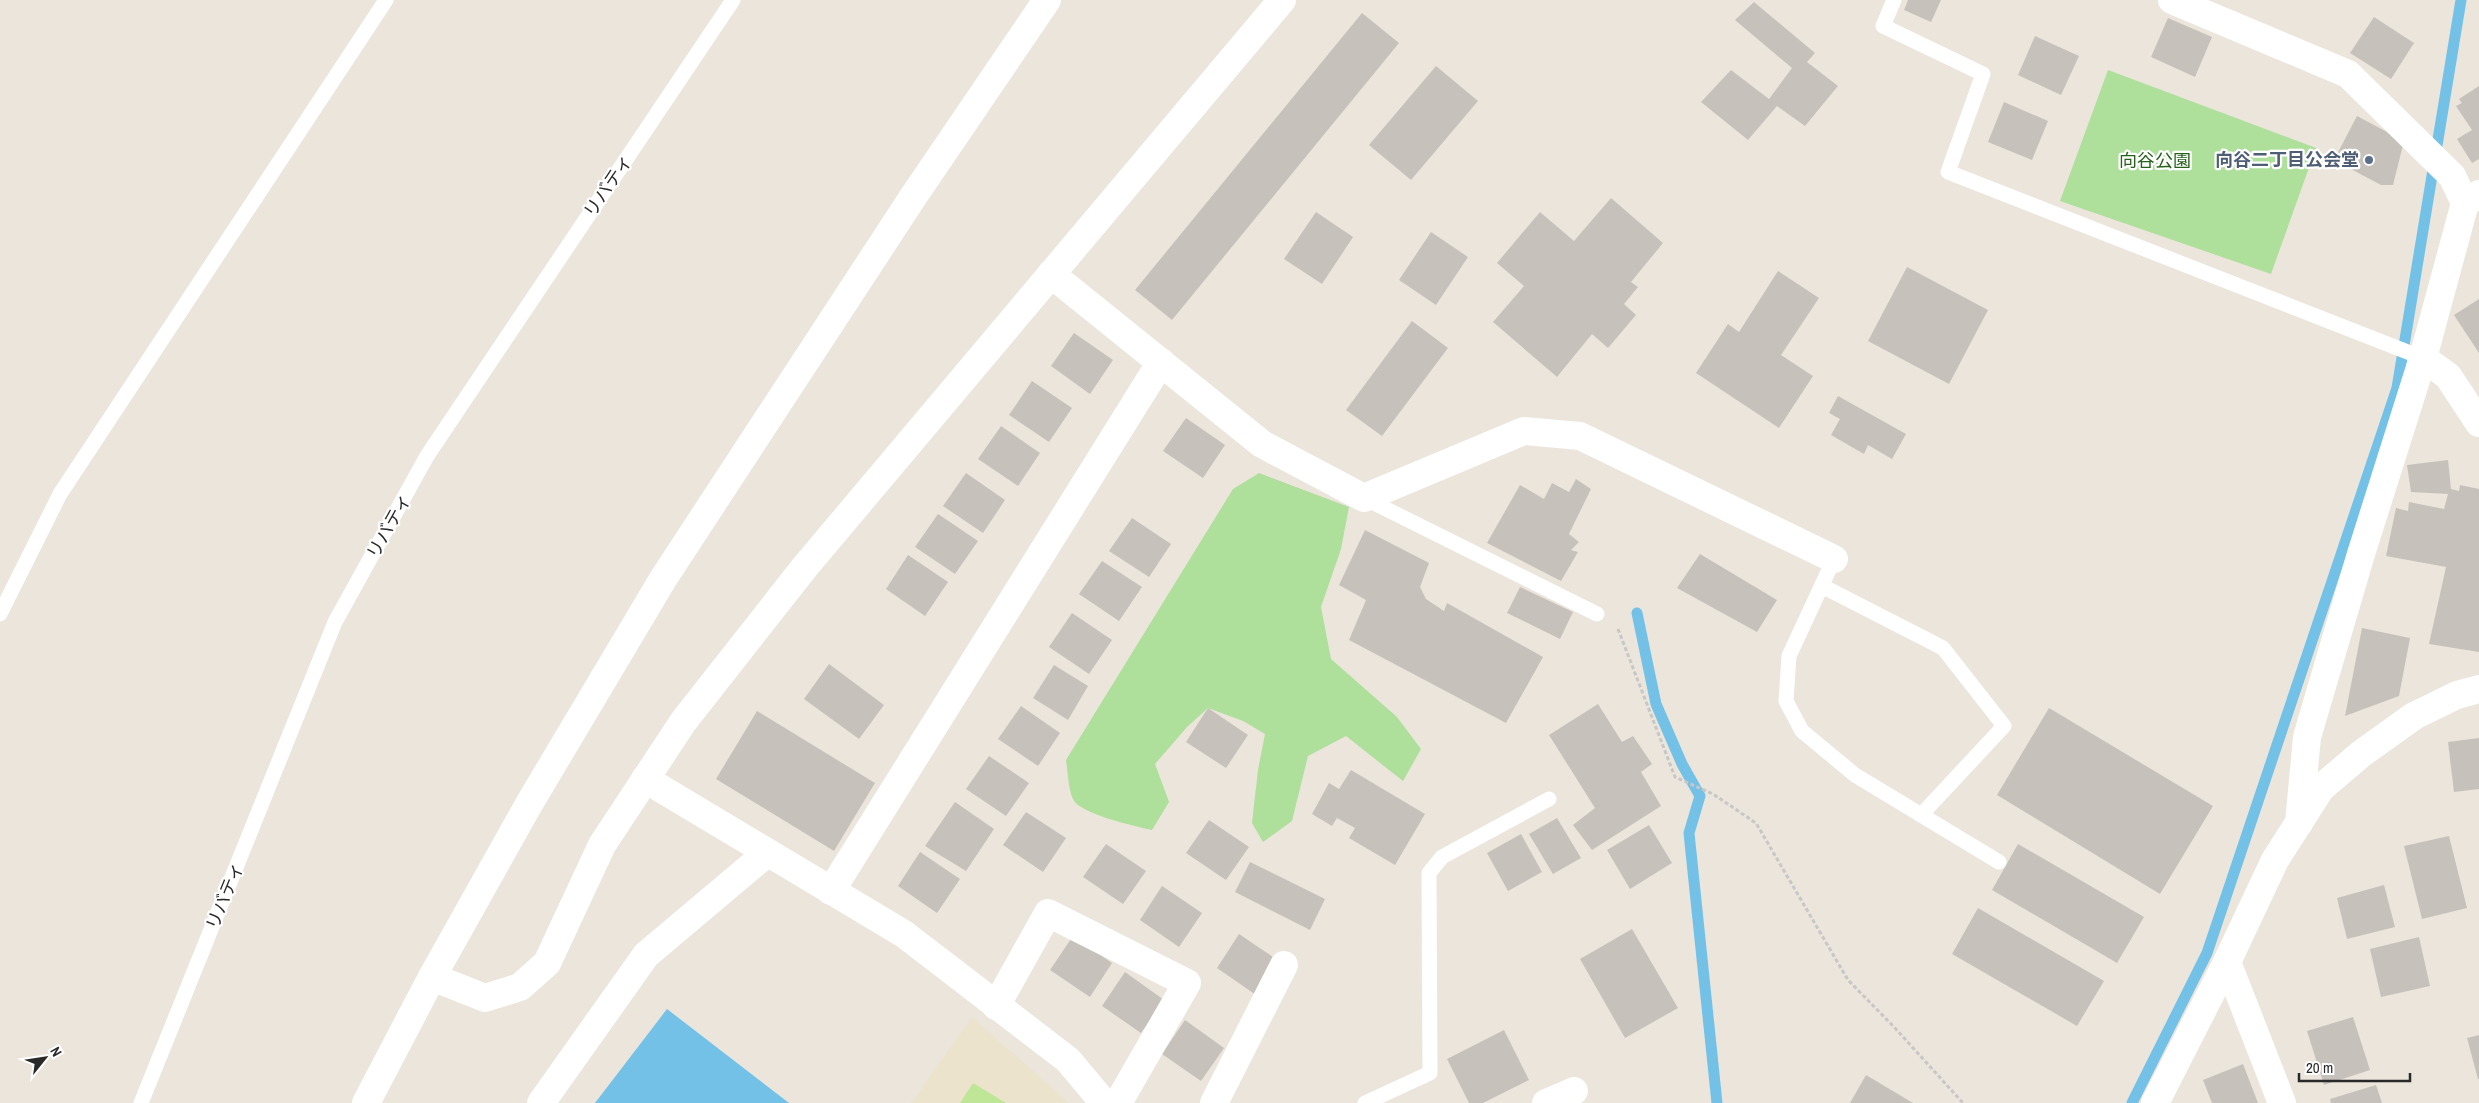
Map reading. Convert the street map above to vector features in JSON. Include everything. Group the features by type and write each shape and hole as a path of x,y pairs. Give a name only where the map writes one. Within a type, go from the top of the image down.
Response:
{"street":[{"path":"366,1103 432,977 529,804 663,579 913,197 1047,0"},
{"path":"432,977 485,998 520,987 547,963 602,845 683,722 804,568 1282,0"},
{"path":"2172,0 2348,74 2452,176 2472,199 2361,554 2307,737 2299,823"},
{"path":"1051,274 1262,444 1364,498 1524,431 1580,436 1834,559"},
{"path":"2423,358 2448,376 2479,423"},
{"path":"831,892 1161,362"},
{"path":"2155,1103 2227,962 2275,860 2321,788 2361,754 2414,716 2457,695 2479,689"},
{"path":"645,779 904,934 1068,1060 1104,1103"},
{"path":"542,1103 646,955 767,853"},
{"path":"996,1006 1048,913 1187,983 1118,1103"},
{"path":"2227,962 2282,1103"},
{"path":"1214,1103 1284,965"},
{"path":"1546,1103 1574,1091"}],"lane":[{"path":"0,614 60,494 386,0"},
{"name":"リバティ","path":"141,1103 335,622 427,456 733,0"},
{"path":"1894,0 1883,26 1983,74 1948,172 2423,358"},
{"path":"1364,498 1597,614"},
{"path":"1834,559 1789,656 1786,701 1802,730 1855,775 1999,862"},
{"path":"1822,586 1943,648 2004,726 1921,815"},
{"path":"1365,1103 1430,1073 1429,873 1442,857 1549,799"}],"path":[{"path":"1597,614 1616,621 1676,777 1713,794 1756,824 1848,980 1895,1028 1963,1103"}],"shaded area":[{"path":"972,1017 1069,1103 911,1103"}],"green space":[{"name":"向谷公園","path":"2108,70 2316,148 2271,274 2060,201"},
{"path":"1259,473 1349,507 1341,549 1321,607 1331,659 1397,717 1421,749 1403,781 1346,736 1308,756 1292,821 1263,842 1252,823 1258,770 1265,734 1243,721 1208,708 1187,727 1155,764 1169,802 1152,830 1108,819 1085,810 1077,804 1071,795 1066,760 1233,489"},
{"path":"973,1083 1006,1103 960,1103"}],"water":[{"path":"667,1009 789,1103 595,1103"}],"building":[{"path":"1908,0 1941,0 1931,22 1904,10"},
{"path":"1754,2 1815,53 1807,62 1838,86 1805,126 1777,106 1748,140 1701,102 1731,70 1769,99 1792,68 1735,20"},
{"path":"1362,13 1399,43 1172,320 1135,290"},
{"path":"2374,17 2414,43 2391,79 2350,53"},
{"path":"2168,18 2212,37 2195,77 2151,57"},
{"path":"2035,36 2079,56 2061,95 2018,75"},
{"path":"1436,66 1478,101 1411,180 1369,145"},
{"path":"2479,86 2479,159 2472,163 2457,139 2472,130 2456,106 2462,103 2459,99"},
{"path":"2004,102 2048,121 2032,160 1988,142"},
{"path":"2357,116 2404,141 2393,185 2381,185 2334,160"},
{"path":"1611,198 1663,243 1631,282 1638,287 1624,304 1636,315 1608,348 1592,334 1557,377 1493,322 1524,286 1497,263 1540,212 1574,241"},
{"path":"1316,212 1353,237 1322,284 1284,259"},
{"path":"1431,232 1468,257 1436,305 1399,280"},
{"path":"1907,267 1988,310 1949,384 1868,341"},
{"path":"1778,271 1819,298 1781,355 1813,376 1779,428 1696,373 1728,324 1739,332"},
{"path":"2479,299 2479,353 2454,315"},
{"path":"1412,321 1448,348 1382,436 1346,410"},
{"path":"1074,333 1113,360 1090,394 1051,366"},
{"path":"1032,381 1072,408 1049,442 1009,415"},
{"path":"1838,396 1906,434 1892,459 1868,445 1864,454 1831,435 1840,419 1829,413"},
{"path":"1186,418 1225,445 1203,478 1163,451"},
{"path":"1001,426 1040,453 1018,486 978,459"},
{"path":"2448,460 2451,489 2459,491 2460,485 2479,489 2479,652 2429,644 2446,567 2386,556 2396,508 2408,511 2409,502 2444,509 2448,494 2411,492 2407,465"},
{"path":"966,473 1005,500 983,533 943,506"},
{"path":"1576,479 1591,489 1569,534 1579,542 1571,550 1578,552 1561,581 1487,543 1520,485 1544,499 1552,483 1569,492"},
{"path":"938,514 978,541 955,574 915,547"},
{"path":"1132,518 1171,544 1149,577 1109,551"},
{"path":"1365,530 1429,563 1420,587 1426,599 1444,611 1447,603 1543,657 1506,723 1349,640 1366,600 1339,585"},
{"path":"1700,554 1777,600 1757,632 1677,588"},
{"path":"908,555 948,582 925,616 886,589"},
{"path":"1102,561 1142,587 1119,621 1079,594"},
{"path":"1520,587 1573,612 1560,639 1507,613"},
{"path":"1072,613 1112,640 1089,674 1049,647"},
{"path":"2362,628 2410,638 2399,696 2345,716"},
{"path":"829,664 884,705 859,739 804,699"},
{"path":"1054,665 1088,686 1068,720 1033,698"},
{"path":"1598,704 1622,742 1633,736 1652,764 1641,772 1661,806 1592,850 1573,825 1595,808 1549,735"},
{"path":"1021,706 1060,733 1038,766 998,739"},
{"path":"1208,708 1248,735 1226,768 1186,742"},
{"path":"2049,708 2213,806 2160,894 1997,795"},
{"path":"757,711 875,783 834,851 716,779"},
{"path":"2479,738 2479,789 2454,792 2448,742"},
{"path":"989,756 1029,783 1006,816 966,789"},
{"path":"1351,770 1425,814 1395,865 1349,838 1355,828 1337,818 1332,826 1312,814 1329,783 1339,789"},
{"path":"955,802 994,829 966,871 925,846"},
{"path":"1026,812 1066,838 1043,872 1003,845"},
{"path":"1557,818 1581,858 1553,874 1529,834"},
{"path":"1209,820 1249,847 1226,880 1186,853"},
{"path":"1649,825 1672,863 1630,889 1607,850"},
{"path":"1521,834 1542,872 1508,891 1487,853"},
{"path":"2449,836 2467,908 2422,919 2404,846"},
{"path":"1106,844 1146,871 1123,904 1083,877"},
{"path":"2018,844 2144,917 2117,963 1992,890"},
{"path":"920,852 960,879 937,913 898,886"},
{"path":"1250,862 1325,899 1310,930 1235,892"},
{"path":"2384,885 2395,927 2347,939 2337,898"},
{"path":"1162,886 1202,913 1179,947 1140,920"},
{"path":"1978,908 2104,981 2077,1026 1952,954"},
{"path":"1632,929 1678,1008 1625,1038 1580,959"},
{"path":"1239,934 1279,961 1256,995 1217,968"},
{"path":"1073,936 1112,963 1090,997 1050,970"},
{"path":"2419,937 2430,986 2381,997 2370,949"},
{"path":"1125,972 1164,1000 1141,1033 1102,1006"},
{"path":"2353,1017 2370,1070 2324,1085 2307,1031"},
{"path":"1185,1020 1224,1048 1201,1081 1162,1054"},
{"path":"1504,1030 1529,1080 1483,1103 1469,1103 1447,1059"},
{"path":"2479,1035 2479,1079 2478,1079 2467,1038"},
{"path":"2243,1064 2258,1103 2212,1103 2203,1080"},
{"path":"1866,1075 1913,1103 1850,1103"},
{"path":"2376,1085 2382,1103 2331,1103 2330,1099"}],"waterway":[{"path":"2132,1103 2207,953 2397,388 2461,0"},
{"path":"1637,613 1656,704 1682,764 1700,796 1689,833 1717,1103"}],"place":[{"name":"向谷二丁目公会堂","path":"2369,160"}]}
